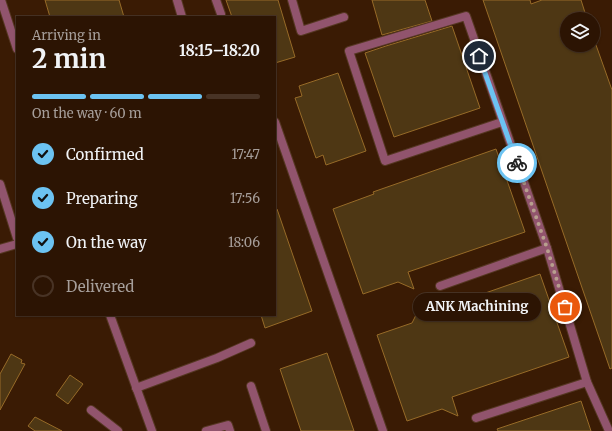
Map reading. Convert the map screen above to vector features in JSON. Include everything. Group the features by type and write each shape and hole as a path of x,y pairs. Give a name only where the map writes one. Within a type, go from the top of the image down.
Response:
{"lane":[{"path":"2,0 16,46"},
{"path":"177,0 182,16"},
{"path":"216,0 221,14"},
{"path":"292,0 301,31 344,17"},
{"path":"502,122 385,161 349,51 466,16 547,248 587,382 609,431"},
{"path":"276,125 383,431"},
{"path":"0,184 16,235"},
{"path":"0,249 16,244"},
{"path":"440,286 547,248"},
{"path":"110,316 152,431"},
{"path":"136,388 217,358 251,343"},
{"path":"476,418 587,382"},
{"path":"251,386 266,431"},
{"path":"92,410 118,431"},
{"path":"206,431 229,428"}],"building":[{"path":"45,0 119,0 124,16 50,16"},
{"path":"226,0 278,0 295,57 276,63 276,16 232,16"},
{"path":"372,0 425,0 432,21 382,35"},
{"path":"483,0 530,0 531,4 542,0 581,0 585,12 560,12 560,52 598,52 612,90 612,368 610,369"},
{"path":"452,26 480,108 394,137 365,53"},
{"path":"338,73 366,151 326,165 323,155 316,158 295,98 302,96 299,86"},
{"path":"496,149 525,232 408,272 414,289 398,282 363,294 333,209 374,194 373,192"},
{"path":"277,209 312,311 265,328 261,316 276,316"},
{"path":"540,274 569,357 452,397 458,416 442,409 407,421 377,335 412,323 420,307 422,315"},
{"path":"327,353 354,431 301,431 280,369"},
{"path":"11,354 22,360 21,363 25,364 0,410 0,374"},
{"path":"70,375 83,384 68,404 56,395"},
{"path":"581,401 591,431 498,431 497,429"},
{"path":"35,417 62,431 35,431 28,426"}],"way so far":[{"path":"517,163 547,248 565,307"}],"place":[{"name":"ANK Machining","path":"565,307"}],"route":[{"path":"479,56 517,163"}]}
